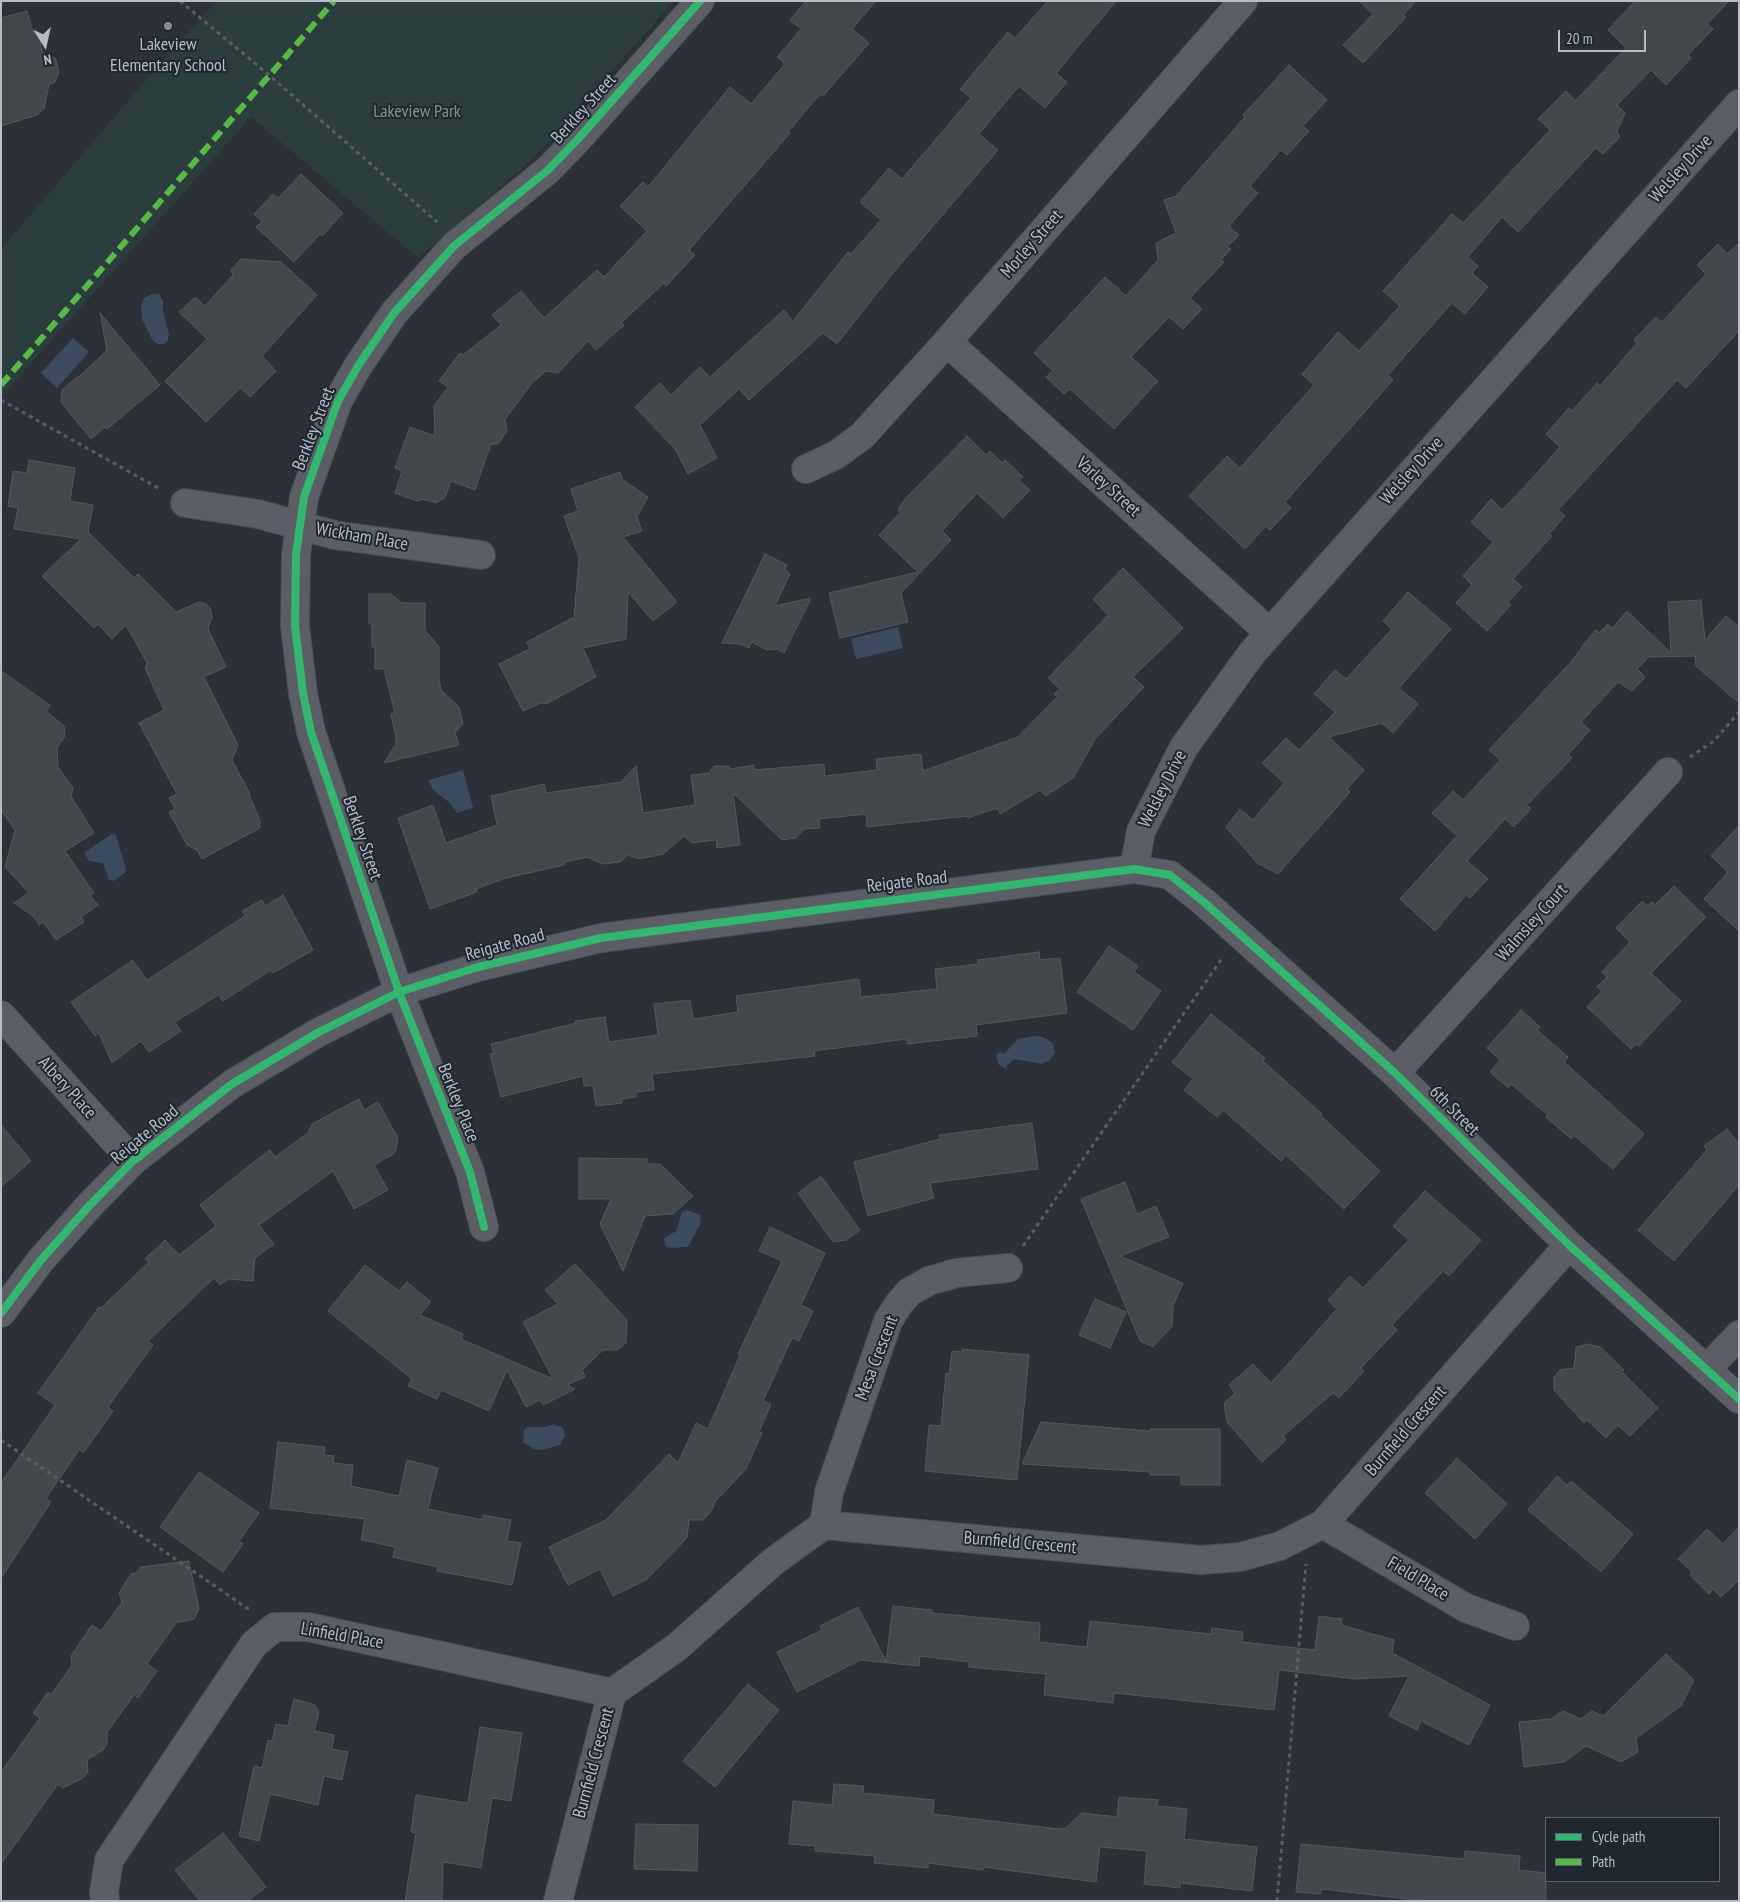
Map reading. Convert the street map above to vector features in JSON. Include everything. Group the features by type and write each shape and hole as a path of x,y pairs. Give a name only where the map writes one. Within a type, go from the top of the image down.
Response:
{"street":[{"name":"Berkley Street","path":"399,992 325,775 303,693 295,626 295,588 304,497 338,401 358,366 394,313 460,240 548,170 578,139 700,1"},
{"name":"Morley Street","path":"806,469 836,455 862,436 947,342 1243,1"},
{"name":"Welsley Drive","path":"1134,869 1141,830 1184,747 1214,702 1269,632 1739,104"},
{"name":"Varley Street","path":"947,342 1269,632"},
{"name":"Wickham Place","path":"185,503 258,514 334,535 481,555"},
{"name":"Walmsley Court","path":"1395,1074 1668,772"},
{"name":"Reigate Road","path":"1,1313 41,1260 90,1205 133,1162 232,1084 318,1032 399,992 478,967 601,938 1134,869"},
{"name":"6th Street","path":"1134,869 1170,874 1205,902 1395,1074 1569,1245 1739,1399"},
{"name":"Berkley Place","path":"399,992 470,1172 484,1227"},
{"name":"Albery Place","path":"1,1015 133,1162"},
{"name":"Burnfield Crescent","path":"558,1901 612,1693 677,1647 774,1561 824,1525 1201,1560 1220,1559 1260,1552 1280,1546 1323,1524 1569,1245"},
{"name":"Mesa Crescent","path":"824,1525 829,1492 888,1321 898,1305 909,1292 928,1281 956,1274 1008,1268"},
{"path":"1707,1369 1739,1335"},
{"name":"Field Place","path":"1323,1524 1466,1608 1515,1626"},
{"name":"Linfield Place","path":"105,1901 104,1892 109,1860 254,1644 275,1627 308,1627 612,1693"}],"path":[{"path":"180,1 270,75 460,240"},
{"path":"1,400 185,503"},
{"path":"1668,772 1714,741 1739,712"},
{"path":"1008,1268 1239,934"},
{"path":"1,1440 275,1627"},
{"path":"1277,1901 1307,1559 1323,1524"}],"green space":[{"name":"Lakeview Park","path":"217,1 674,1 553,138 517,173 418,258 251,117 1,397 1,249 172,50"}],"water":[{"path":"152,294 159,294 163,301 163,311 169,335 167,342 164,344 158,344 153,341 142,319 141,307 144,298"},
{"path":"73,338 89,352 57,388 41,373"},
{"path":"898,627 903,648 856,659 851,639"},
{"path":"463,770 473,808 457,813 450,803 433,790 429,780"},
{"path":"112,834 116,835 126,869 125,873 113,881 109,880 103,863 89,861 85,854 86,851"},
{"path":"1034,1036 1042,1037 1053,1043 1055,1053 1050,1060 1042,1064 1014,1059 1006,1066 1008,1070 999,1065 996,1056 999,1052 1004,1054 1018,1039"},
{"path":"688,1210 700,1215 701,1222 688,1247 669,1248 665,1246 664,1238 676,1231 682,1212"},
{"path":"554,1424 563,1428 565,1435 560,1445 542,1450 534,1449 523,1442 524,1430 528,1427 544,1427"}],"building":[{"path":"806,1 876,1 852,29 869,43 823,96 820,94 788,132 790,133 689,250 695,255 666,286 664,283 621,323 624,325 596,350 588,341 558,373 546,371 533,382 505,419 507,431 498,444 491,444 475,490 451,481 445,498 436,503 422,499 417,501 395,493 402,471 395,468 410,427 435,436 434,406 448,387 439,381 460,353 463,355 501,325 492,315 521,291 544,318 597,270 604,277 647,231 620,206 643,182 648,187 730,87 751,104 785,64 777,57 801,29 790,20"},
{"path":"1048,1 1116,1 1056,73 1067,82 1045,108 1019,86 979,134 998,150 893,273 837,344 823,333 749,400 739,389 700,425 717,458 688,474 675,449 635,407 660,383 671,395 700,367 710,377 784,310 793,321 848,252 851,254 881,220 860,202 889,168 902,179 971,98 960,89 1008,32 1015,38"},
{"path":"1359,1 1416,1 1403,15 1406,17 1363,63 1343,45 1373,14"},
{"path":"1635,1 1729,1 1707,24 1713,29 1688,55 1691,58 1666,85 1651,70 1617,105 1625,113 1617,131 1620,137 1603,154 1596,148 1518,232 1502,217 1468,257 1478,266 1472,273 1488,287 1465,314 1452,303 1388,375 1393,380 1285,502 1291,508 1270,530 1266,526 1245,549 1189,496 1227,456 1240,468 1314,385 1302,374 1338,332 1359,351 1400,306 1383,291 1452,214 1463,223 1550,130 1538,119 1566,91 1575,101 1626,48 1608,30"},
{"path":"27,11 33,32 39,35 42,52 56,59 59,72 55,82 49,84 44,109 37,115 1,126 1,18"},
{"path":"1289,65 1327,100 1303,126 1309,131 1287,155 1281,150 1250,186 1258,193 1229,226 1239,235 1227,247 1231,249 1221,260 1224,262 1190,298 1202,309 1183,329 1169,317 1131,357 1158,381 1114,429 1070,389 1064,394 1046,377 1053,371 1034,353 1105,277 1126,296 1158,260 1156,243 1176,233 1164,200 1176,196 1245,117 1243,115"},
{"path":"301,174 343,213 294,262 256,227 262,221 254,214 273,194 278,198"},
{"path":"1739,243 1739,331 1686,388 1677,380 1558,510 1565,516 1549,534 1552,536 1513,579 1522,587 1508,602 1511,605 1487,631 1456,603 1472,585 1463,576 1493,542 1471,522 1491,499 1502,510 1560,447 1546,434 1569,408 1572,411 1597,383 1600,386 1637,343 1634,340 1656,317 1662,322 1706,274 1697,265 1718,244 1727,254"},
{"path":"241,259 281,262 317,295 262,356 276,371 250,397 240,388 206,422 165,381 207,339 179,312 195,297 205,306 233,275 231,270"},
{"path":"100,313 160,385 107,429 105,427 91,439 61,402 62,390 79,377 107,350"},
{"path":"967,436 986,455 990,451 1002,463 1005,460 1023,477 1019,480 1030,490 1003,518 977,493 942,531 951,540 901,593 908,622 840,638 829,593 918,572 879,535 901,512 898,510 905,499"},
{"path":"29,460 75,468 70,501 93,505 88,532 134,578 138,574 176,612 199,602 206,604 211,610 212,617 208,629 226,667 204,677 238,745 232,760 250,794 260,821 260,828 202,859 197,850 187,845 169,812 175,809 169,798 177,794 139,723 164,710 145,668 147,663 126,625 112,639 98,624 94,628 42,576 81,539 14,529 18,508 8,506 13,471 27,473"},
{"path":"620,472 623,480 648,497 637,517 642,531 623,537 677,602 653,621 628,592 626,639 583,648 596,677 546,704 541,703 523,711 499,664 530,649 527,642 574,617 579,558 564,516 578,511 571,489"},
{"path":"765,554 787,565 785,569 790,574 775,606 811,598 784,653 777,649 767,650 752,642 749,648 740,644 722,643"},
{"path":"1123,568 1183,628 1133,677 1144,687 1095,739 1074,777 1046,796 1040,790 1000,814 997,808 968,818 967,816 867,827 866,814 819,819 820,828 804,829 796,838 782,840 733,793 740,845 717,848 716,840 692,843 684,836 663,854 639,859 628,855 620,862 603,864 587,857 566,862 564,865 506,878 476,889 477,892 430,909 398,818 433,805 446,843 497,825 491,796 544,784 546,793 621,782 636,766 643,813 695,805 691,775 709,773 714,766 729,766 730,769 754,765 754,770 824,764 825,776 877,770 876,759 921,754 923,771 1018,737 1057,697 1054,694 1060,689 1048,678 1108,615 1093,599"},
{"path":"1408,592 1451,629 1399,688 1418,704 1393,733 1382,723 1329,737 1364,770 1347,789 1350,792 1278,874 1257,863 1226,827 1240,809 1253,820 1284,783 1262,763 1286,738 1299,750 1335,712 1314,694 1335,670 1346,679 1392,629 1383,621"},
{"path":"369,594 391,594 402,603 425,603 425,630 439,647 441,690 459,707 463,724 455,732 459,745 384,763 396,744 391,714 395,713 384,669 375,669 375,647 372,647 372,624 369,624"},
{"path":"1701,600 1705,640 1726,616 1739,627 1739,703 1696,666 1695,656 1649,657 1637,669 1645,677 1632,691 1618,682 1581,722 1590,730 1568,755 1572,758 1527,805 1531,809 1514,827 1505,819 1467,861 1488,879 1470,898 1466,895 1435,931 1400,899 1457,836 1432,813 1453,791 1463,800 1500,760 1489,750 1569,664 1596,630 1599,633 1608,624 1612,628 1627,611 1671,653 1668,602"},
{"path":"1,671 50,705 46,711 64,726 65,736 57,748 58,767 73,788 71,796 94,833 65,851 94,893 90,895 98,905 81,917 84,922 56,940 43,922 39,925 33,916 14,903 29,893 5,867 15,830 1,810"},
{"path":"1739,826 1739,931 1704,899 1728,872 1711,856"},
{"path":"1674,886 1706,917 1651,973 1681,1001 1639,1046 1636,1044 1631,1049 1587,1007 1602,991 1597,987 1607,977 1602,972 1630,942 1616,928 1642,901 1647,906 1652,902 1655,905"},
{"path":"283,895 313,950 273,973 271,970 223,1001 218,995 175,1022 181,1031 149,1052 141,1041 112,1063 99,1033 95,1036 71,1002 133,960 147,980 245,916 242,911 262,900 265,906"},
{"path":"1109,946 1138,966 1134,972 1161,991 1133,1030 1077,992"},
{"path":"1039,952 1040,960 1060,958 1067,1013 976,1025 977,1036 907,1044 907,1039 814,1051 815,1056 652,1074 654,1090 636,1092 636,1097 622,1099 622,1103 596,1106 593,1085 584,1086 583,1076 501,1097 490,1054 494,1053 491,1044 576,1023 575,1021 605,1017 609,1042 658,1035 654,1004 690,1000 693,1019 738,1012 736,996 859,979 861,997 937,989 935,969 978,964 978,960"},
{"path":"1521,1010 1540,1027 1537,1030 1568,1057 1564,1062 1644,1134 1613,1169 1574,1135 1571,1139 1546,1117 1548,1115 1511,1084 1508,1088 1490,1072 1500,1060 1487,1048"},
{"path":"1211,1014 1265,1058 1263,1061 1322,1114 1321,1116 1380,1171 1344,1209 1286,1155 1281,1161 1223,1110 1217,1117 1184,1090 1193,1079 1172,1062"},
{"path":"359,1099 364,1110 378,1102 398,1138 395,1153 374,1165 388,1190 354,1209 333,1171 259,1225 274,1244 255,1258 253,1281 228,1279 220,1285 214,1278 148,1341 153,1345 108,1407 113,1411 84,1452 79,1450 46,1498 51,1502 1,1578 1,1483 55,1405 38,1393 99,1307 101,1308 149,1262 145,1259 165,1240 179,1255 216,1226 200,1205 250,1165 270,1150 275,1157 308,1133 312,1124"},
{"path":"1032,1123 1038,1169 930,1183 934,1198 868,1216 854,1162 940,1139 939,1135"},
{"path":"1,1125 31,1161 1,1187"},
{"path":"1727,1129 1739,1144 1739,1185 1674,1261 1638,1230 1707,1150 1704,1146"},
{"path":"579,1158 647,1159 647,1164 660,1164 693,1196 673,1214 645,1216 623,1271 600,1224 611,1199 579,1199"},
{"path":"821,1176 860,1230 846,1240 833,1242 798,1193"},
{"path":"1125,1182 1137,1214 1156,1206 1169,1237 1120,1256 1183,1283 1173,1306 1172,1326 1153,1347 1140,1341 1081,1199"},
{"path":"1425,1191 1481,1240 1449,1276 1443,1271 1392,1325 1397,1330 1361,1368 1364,1371 1339,1398 1333,1393 1283,1436 1286,1440 1262,1462 1227,1422 1224,1403 1235,1393 1229,1385 1253,1364 1271,1383 1337,1309 1328,1300 1350,1276 1363,1288 1409,1240 1393,1226"},
{"path":"770,1227 825,1253 801,1305 813,1311 799,1341 792,1338 763,1401 771,1404 759,1432 762,1433 746,1469 714,1503 712,1510 703,1520 689,1520 687,1538 646,1580 613,1596 600,1569 568,1585 549,1547 606,1520 669,1454 678,1463 696,1423 708,1429 740,1355 738,1354 782,1261 759,1251"},
{"path":"575,1264 627,1320 626,1343 617,1350 603,1350 582,1370 585,1377 567,1385 575,1389 543,1405 540,1400 526,1407 507,1370 489,1411 441,1390 437,1399 408,1386 412,1379 328,1311 365,1265 399,1291 407,1282 431,1302 420,1315 463,1334 461,1339 553,1379 523,1322 558,1304 545,1290"},
{"path":"1095,1299 1126,1312 1110,1348 1079,1335"},
{"path":"1587,1344 1600,1347 1624,1370 1622,1372 1658,1408 1630,1436 1618,1425 1606,1438 1587,1420 1584,1423 1554,1390 1554,1377 1560,1370 1574,1368 1576,1347"},
{"path":"962,1349 1029,1355 1017,1480 925,1471 929,1425 941,1426 946,1373 949,1374 952,1351 962,1352"},
{"path":"1041,1422 1150,1431 1150,1429 1220,1429 1220,1485 1181,1485 1181,1475 1150,1475 1150,1472 1022,1464"},
{"path":"278,1442 325,1447 324,1455 334,1456 333,1463 353,1465 351,1486 399,1496 407,1460 438,1468 428,1509 483,1520 483,1515 511,1520 507,1541 521,1543 512,1585 437,1571 438,1567 393,1557 395,1547 361,1540 365,1519 270,1508"},
{"path":"1457,1458 1507,1504 1475,1539 1425,1493"},
{"path":"199,1472 259,1513 239,1541 243,1544 223,1572 160,1527"},
{"path":"1557,1476 1567,1485 1571,1481 1633,1534 1601,1572 1528,1510"},
{"path":"1739,1527 1739,1580 1721,1597 1713,1589 1709,1594 1690,1575 1692,1572 1678,1559 1707,1529 1723,1544"},
{"path":"189,1561 199,1609 194,1619 176,1623 147,1664 157,1671 138,1698 134,1695 107,1732 107,1744 103,1750 87,1760 88,1772 83,1778 63,1788 58,1784 1,1864 1,1772 40,1718 33,1713 48,1692 51,1695 72,1665 71,1656 92,1625 101,1631 122,1602 119,1593 131,1574 136,1573 141,1567"},
{"path":"893,1606 932,1610 932,1613 1040,1623 1039,1642 1087,1647 1090,1621 1211,1634 1212,1628 1243,1632 1242,1642 1315,1650 1319,1616 1342,1619 1341,1625 1394,1640 1392,1653 1490,1705 1469,1745 1421,1721 1417,1730 1389,1716 1409,1676 1356,1679 1279,1670 1274,1710 1114,1693 1113,1703 1044,1695 1046,1674 969,1667 969,1662 920,1656 919,1666 860,1660 797,1692 777,1652 822,1630 820,1626 858,1607 886,1661"},
{"path":"1666,1654 1694,1680 1681,1706 1636,1738 1638,1752 1621,1762 1586,1746 1564,1762 1524,1767 1519,1722 1551,1719 1563,1711 1581,1719 1592,1711 1603,1716"},
{"path":"748,1684 779,1710 715,1787 683,1761"},
{"path":"294,1699 315,1705 319,1713 314,1731 334,1735 332,1749 348,1752 342,1780 324,1776 318,1805 270,1794 259,1841 239,1836 254,1766 262,1768 268,1740 272,1741 276,1724 288,1726"},
{"path":"480,1727 522,1733 511,1801 492,1798 481,1868 443,1862 442,1901 405,1901 416,1833 411,1832 416,1795 468,1803"},
{"path":"834,1784 864,1786 863,1793 934,1800 933,1814 1059,1829 1066,1828 1082,1813 1117,1817 1119,1797 1158,1800 1157,1806 1187,1809 1184,1839 1257,1847 1252,1891 1180,1883 1180,1888 1144,1884 1147,1851 1100,1847 1096,1882 983,1867 983,1870 928,1863 928,1868 874,1863 875,1856 815,1851 815,1846 789,1844 793,1801 832,1805"},
{"path":"636,1824 698,1825 697,1871 634,1869"},
{"path":"223,1833 266,1887 248,1901 200,1901 175,1870"},
{"path":"1301,1844 1464,1859 1465,1851 1520,1856 1519,1870 1545,1873 1546,1882 1546,1901 1425,1901 1321,1889 1321,1894 1296,1892"}],"marked path":[{"path":"1,385 334,1"}],"cycle path":[{"path":"484,1227 470,1172 399,992 311,732 303,693 295,626 296,554 304,497 338,401 358,366 394,313 454,246 548,170 578,139 700,1"},
{"path":"1,1313 41,1260 90,1205 133,1161 232,1084 319,1032 399,992 478,967 601,938 1134,869 1170,875 1205,903 1395,1073 1569,1245 1739,1399"}],"place":[{"name":"Lakeview Elementary School","path":"168,26"}]}
